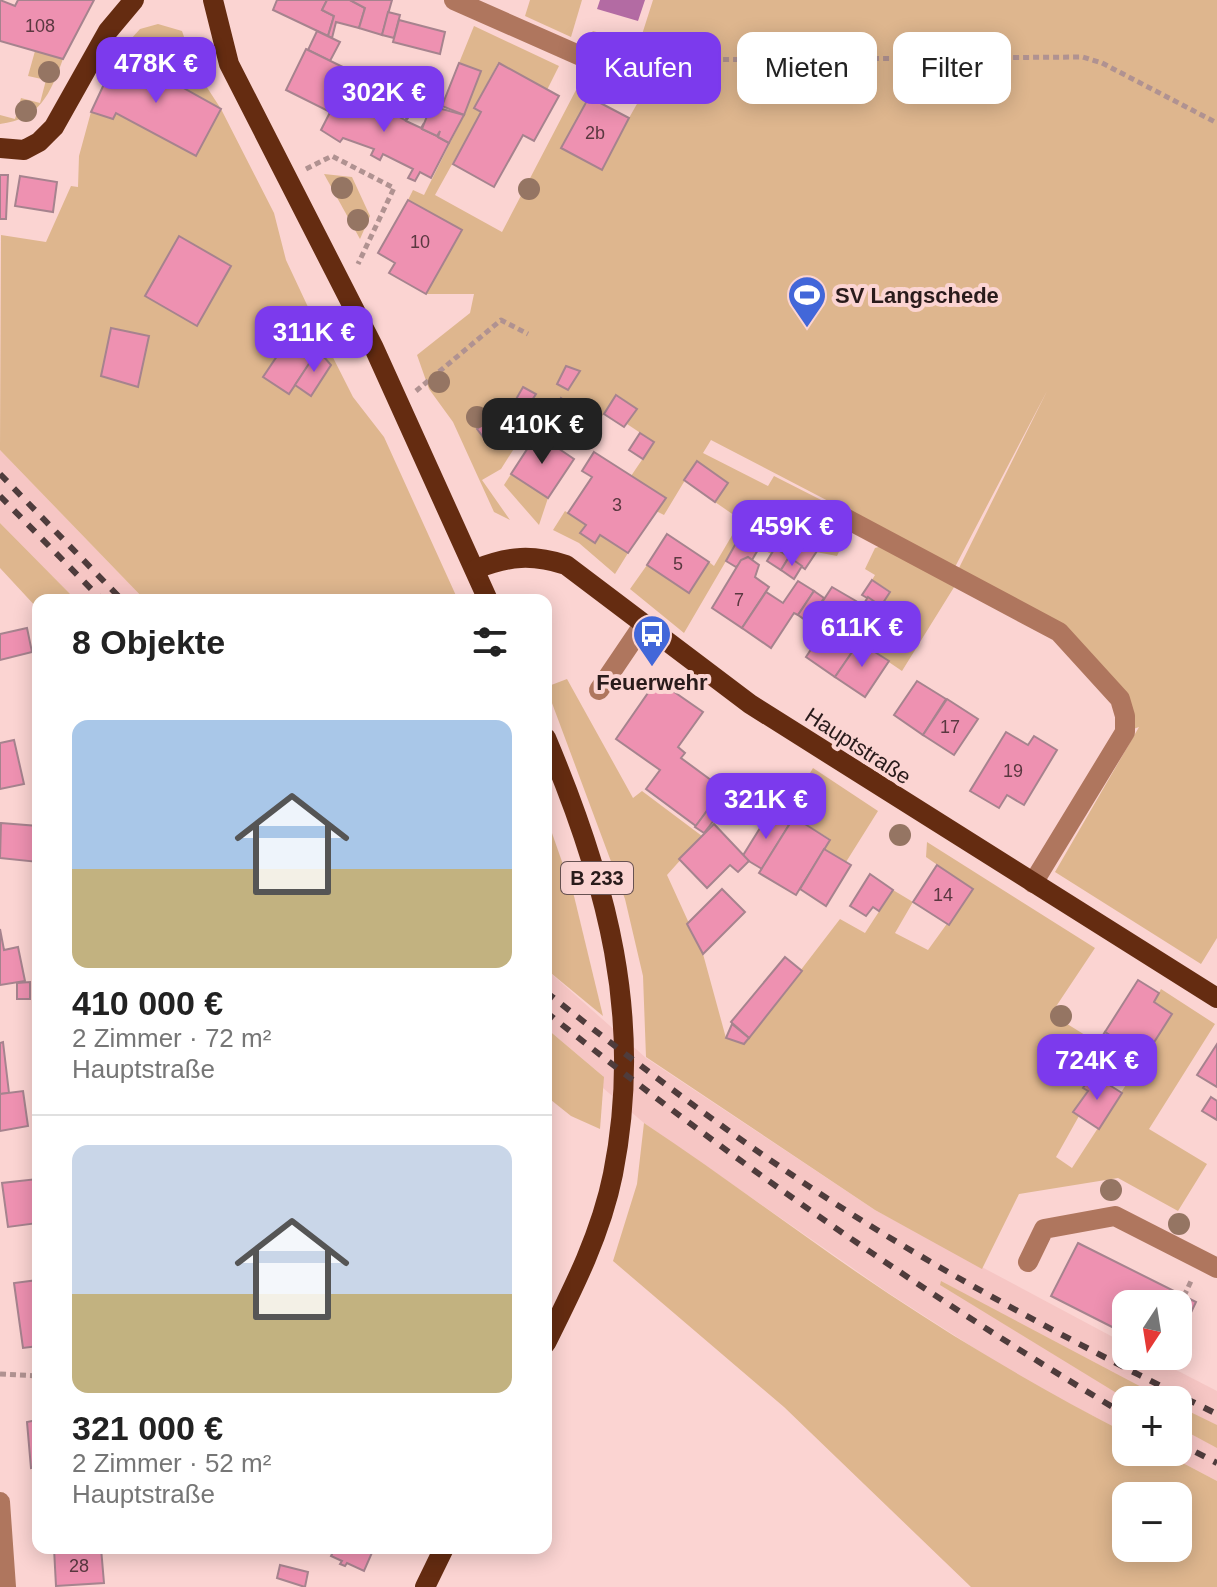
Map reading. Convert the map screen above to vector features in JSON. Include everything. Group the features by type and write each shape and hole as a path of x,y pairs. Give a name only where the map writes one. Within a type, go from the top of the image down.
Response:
{"main road":[{"path":"0,148 24,150 39,142 54,127 108,31 134,0"},
{"path":"213,0 229,64 345,290 486,594"},
{"name":"Hauptstraße","path":"476,569 521,556 540,557 566,565 750,704 1217,998"},
{"name":"B 233","path":"552,755 606,904 618,961 625,1023 623,1105 613,1176 573,1288 552,1331"},
{"path":"425,1587 441,1554"}],"street":[{"path":"454,0 576,54"},
{"path":"830,510 1059,632 1120,699 1125,732 1033,883"},
{"path":"599,690 643,625"},
{"path":"1028,1262 1044,1229 1115,1216 1217,1268"},
{"path":"0,1502 6,1587"}],"path":[{"path":"721,60 1083,57 1102,63 1217,123"},
{"path":"288,178 332,156 394,188 345,290"},
{"path":"400,405 501,320 528,334"},
{"path":"0,1374 32,1376"}],"shaded area":[{"path":"530,0 582,0 571,37 525,16"},
{"path":"600,0 645,0 638,21 597,9"},
{"path":"653,0 1217,0 1217,938 1201,964 1055,872 1139,727 1125,732 1125,716 1059,632 955,576 1047,391 955,567 711,440 703,453 768,486 774,476 833,506 850,528 837,556 816,552 822,542 791,522 771,554 740,537 684,633 630,589 647,565 689,593 709,562 714,566 741,520 715,502 727,483 696,462 664,515 656,511 631,476 654,442 627,424 636,408 617,395 598,422 562,398 547,420 536,414 501,469 482,480 510,520 494,512 453,422 429,389 417,355 470,313 474,294 426,294 462,231 408,200 413,190 424,195 464,115 480,71 459,63 474,26 559,66 547,90 498,63 474,108 481,112 435,195 502,232 576,90 576,104 602,104 629,118 637,104 721,104 721,32 643,32"},
{"path":"158,24 182,31 195,69 221,109 119,52 140,29"},
{"path":"35,51 63,59 48,94 42,103 25,117 0,124 0,115 15,119 21,98 40,103 46,80 28,76"},
{"path":"221,109 274,213 286,260 315,322 353,397 384,437 455,594 139,594 0,450 1,235 46,242 71,186 78,187 79,156 91,112 116,113 196,156","holes":["111,328 137,386 101,376"]},
{"path":"324,174 352,177 370,216 360,239"},
{"path":"0,450 139,594 70,594 0,523"},
{"path":"511,474 548,498 539,525 504,485"},
{"path":"565,511 586,525 581,533 595,542 600,535 628,553 615,574 579,543 553,530"},
{"path":"0,523 70,594 32,594 32,603 0,568"},
{"path":"882,546 956,584 902,671 877,654 895,616 881,606 890,591 872,580 875,575 865,569 875,548"},
{"path":"567,679 633,798 642,791 702,836 667,875 703,954 726,1038 744,1044 840,919 865,933 893,890 913,902 895,933 928,950 972,889 926,857 927,842 1095,948 1051,1014 1098,1043 1094,1049 1104,1056 1084,1087 1088,1091 1074,1112 1079,1116 1056,1157 1072,1168 1172,1014 1154,1002 1161,989 1215,1024 1149,1129 1207,1164 1178,1211 1118,1178 1019,1194 982,1269 875,1210 646,1057 643,976 625,899 552,703 552,685"},
{"path":"813,768 878,811 846,862 824,849 830,839 794,817 789,825 782,820"},
{"path":"552,833 574,896 603,1016 552,974"},
{"path":"552,974 646,1058 875,1210 1112,1337 1112,1370 1176,1370 1217,1391 1217,1481 1189,1466 1192,1466 1192,1386 1112,1386 1112,1426 1027,1382 887,1292 644,1123 603,1088 603,1076 552,1033"},
{"path":"552,1033 604,1077 600,1129 571,1116 552,1101"},
{"path":"644,1123 918,1313 1035,1384 1112,1425 1112,1466 1189,1466 1217,1481 1217,1587 971,1587 784,1407 613,1261 637,1184"},
{"path":"941,1281 1140,1386 1112,1386 1112,1390 940,1285"},
{"path":"1192,1413 1217,1425 1217,1448 1192,1435"}],"building":[{"path":"0,0 15,6 18,0 94,0 63,59 0,41"},
{"path":"277,0 327,0 322,10 334,16 328,36 273,10"},
{"path":"327,0 350,0 365,8 359,28 336,22 332,38 328,36 334,16 322,10"},
{"path":"350,0 392,0 382,35 359,28 365,8"},
{"path":"388,12 400,15 394,38 382,35"},
{"path":"399,20 445,32 440,54 393,42"},
{"path":"317,31 340,42 330,61 308,50"},
{"path":"306,49 351,71 330,112 286,90"},
{"path":"119,52 221,109 196,156 116,113 113,119 91,112"},
{"path":"459,63 481,71 464,115 442,106"},
{"path":"499,63 559,96 534,141 523,135 494,187 453,164 481,112 474,108"},
{"path":"343,87 355,94 360,89 357,94 370,102 373,96 371,102 386,110 389,104 387,110 405,120 410,115 406,121 421,128 424,123 422,129 437,136 441,131 438,137 449,143 431,178 420,172 415,181 408,178 413,169 383,154 380,160 371,155 374,149 343,138 340,142 321,130"},
{"path":"585,104 602,104 629,118 602,170 561,148"},
{"path":"431,106 464,115 449,143 438,137 440,131 437,136 422,129"},
{"path":"0,175 8,175 6,219 0,219"},
{"path":"20,176 57,182 53,212 15,206"},
{"path":"408,200 462,230 426,294 389,273 395,263 378,253"},
{"path":"179,236 231,266 197,326 145,296"},
{"path":"111,328 149,336 138,387 101,376"},
{"path":"296,328 322,345 289,394 263,377"},
{"path":"318,350 331,365 311,396 295,385"},
{"path":"566,366 580,371 568,390 557,384"},
{"path":"523,387 536,394 523,414 511,408"},
{"path":"616,395 637,409 624,427 604,414"},
{"path":"561,398 598,422 584,444 547,420"},
{"path":"490,419 503,436 490,446 477,429"},
{"path":"640,433 654,442 643,459 629,450"},
{"path":"537,434 574,459 548,498 511,474"},
{"path":"594,452 666,498 628,553 600,535 595,543 580,533 586,525 568,513 592,477 582,471"},
{"path":"697,461 728,483 715,502 684,480"},
{"path":"790,522 823,542 805,569 775,548"},
{"path":"667,534 709,562 689,593 647,565"},
{"path":"740,536 759,548 752,560 748,557 736,567 726,561"},
{"path":"775,548 789,557 781,570 767,561"},
{"path":"748,557 759,565 755,577 769,587 742,628 712,608 741,560"},
{"path":"789,557 802,566 794,579 781,570"},
{"path":"872,580 890,592 881,606 862,595"},
{"path":"798,581 814,591 798,615 794,613 771,648 742,628 766,592 783,603"},
{"path":"832,587 856,601 840,624 817,610"},
{"path":"814,591 824,598 808,622 798,615"},
{"path":"868,597 882,607 874,619 860,610"},
{"path":"882,607 896,616 887,628 874,619"},
{"path":"817,610 828,616 820,628 810,621"},
{"path":"829,622 859,642 835,677 806,657"},
{"path":"27,628 32,652 0,660 0,634"},
{"path":"859,642 889,661 865,697 835,677"},
{"path":"657,680 703,712 678,747 685,753 681,758 723,789 696,826 646,789 660,770 616,739"},
{"path":"917,681 946,699 923,735 894,715"},
{"path":"947,699 978,719 954,755 923,735"},
{"path":"1006,732 1028,745 1034,736 1057,750 1024,805 1007,795 999,808 970,791"},
{"path":"14,740 24,784 0,789 0,743"},
{"path":"709,808 718,815 704,833 695,827"},
{"path":"770,812 789,825 762,869 742,857"},
{"path":"794,817 830,840 796,895 759,873"},
{"path":"1,823 32,826 32,861 0,858"},
{"path":"714,824 749,861 738,872 730,865 707,888 679,859"},
{"path":"824,849 851,865 826,906 800,889"},
{"path":"937,865 973,889 949,925 913,902"},
{"path":"870,874 893,890 879,911 873,907 866,916 850,906"},
{"path":"722,889 745,912 703,954 687,924"},
{"path":"0,929 4,950 18,947 25,981 0,985"},
{"path":"785,957 802,971 749,1038 731,1022"},
{"path":"1138,980 1159,993 1154,1002 1172,1014 1144,1058 1105,1032"},
{"path":"30,982 30,999 17,999 17,983"},
{"path":"732,1024 749,1038 744,1044 726,1038"},
{"path":"1105,1032 1144,1058 1134,1075 1094,1049"},
{"path":"3,1042 9,1093 0,1094 0,1043"},
{"path":"1217,1044 1217,1087 1197,1075"},
{"path":"1092,1074 1122,1093 1099,1129 1073,1112 1088,1091 1083,1088"},
{"path":"23,1091 28,1126 0,1131 0,1094"},
{"path":"1211,1097 1217,1101 1217,1120 1202,1111"},
{"path":"32,1180 32,1224 8,1227 2,1183"},
{"path":"1078,1243 1172,1290 1112,1290 1112,1327 1051,1296"},
{"path":"32,1281 32,1347 23,1348 14,1283"},
{"path":"32,1421 31,1468 27,1422"},
{"path":"54,1554 102,1554 104,1583 56,1586"},
{"path":"371,1554 364,1571 347,1563 345,1566 340,1564 342,1561 331,1556"},
{"path":"280,1565 308,1572 305,1587 277,1578"}],"railway":[{"path":"0,474 116,594"},
{"path":"0,496 96,594"},
{"path":"552,997 722,1126 860,1219 1022,1313 1217,1414"},
{"path":"552,1017 686,1120 829,1224 976,1322 1112,1407"},
{"path":"1192,1450 1217,1463"}],"place":[{"name":"SV Langschede","path":"807,329"},
{"name":"Feuerwehr","path":"652,668"}]}
